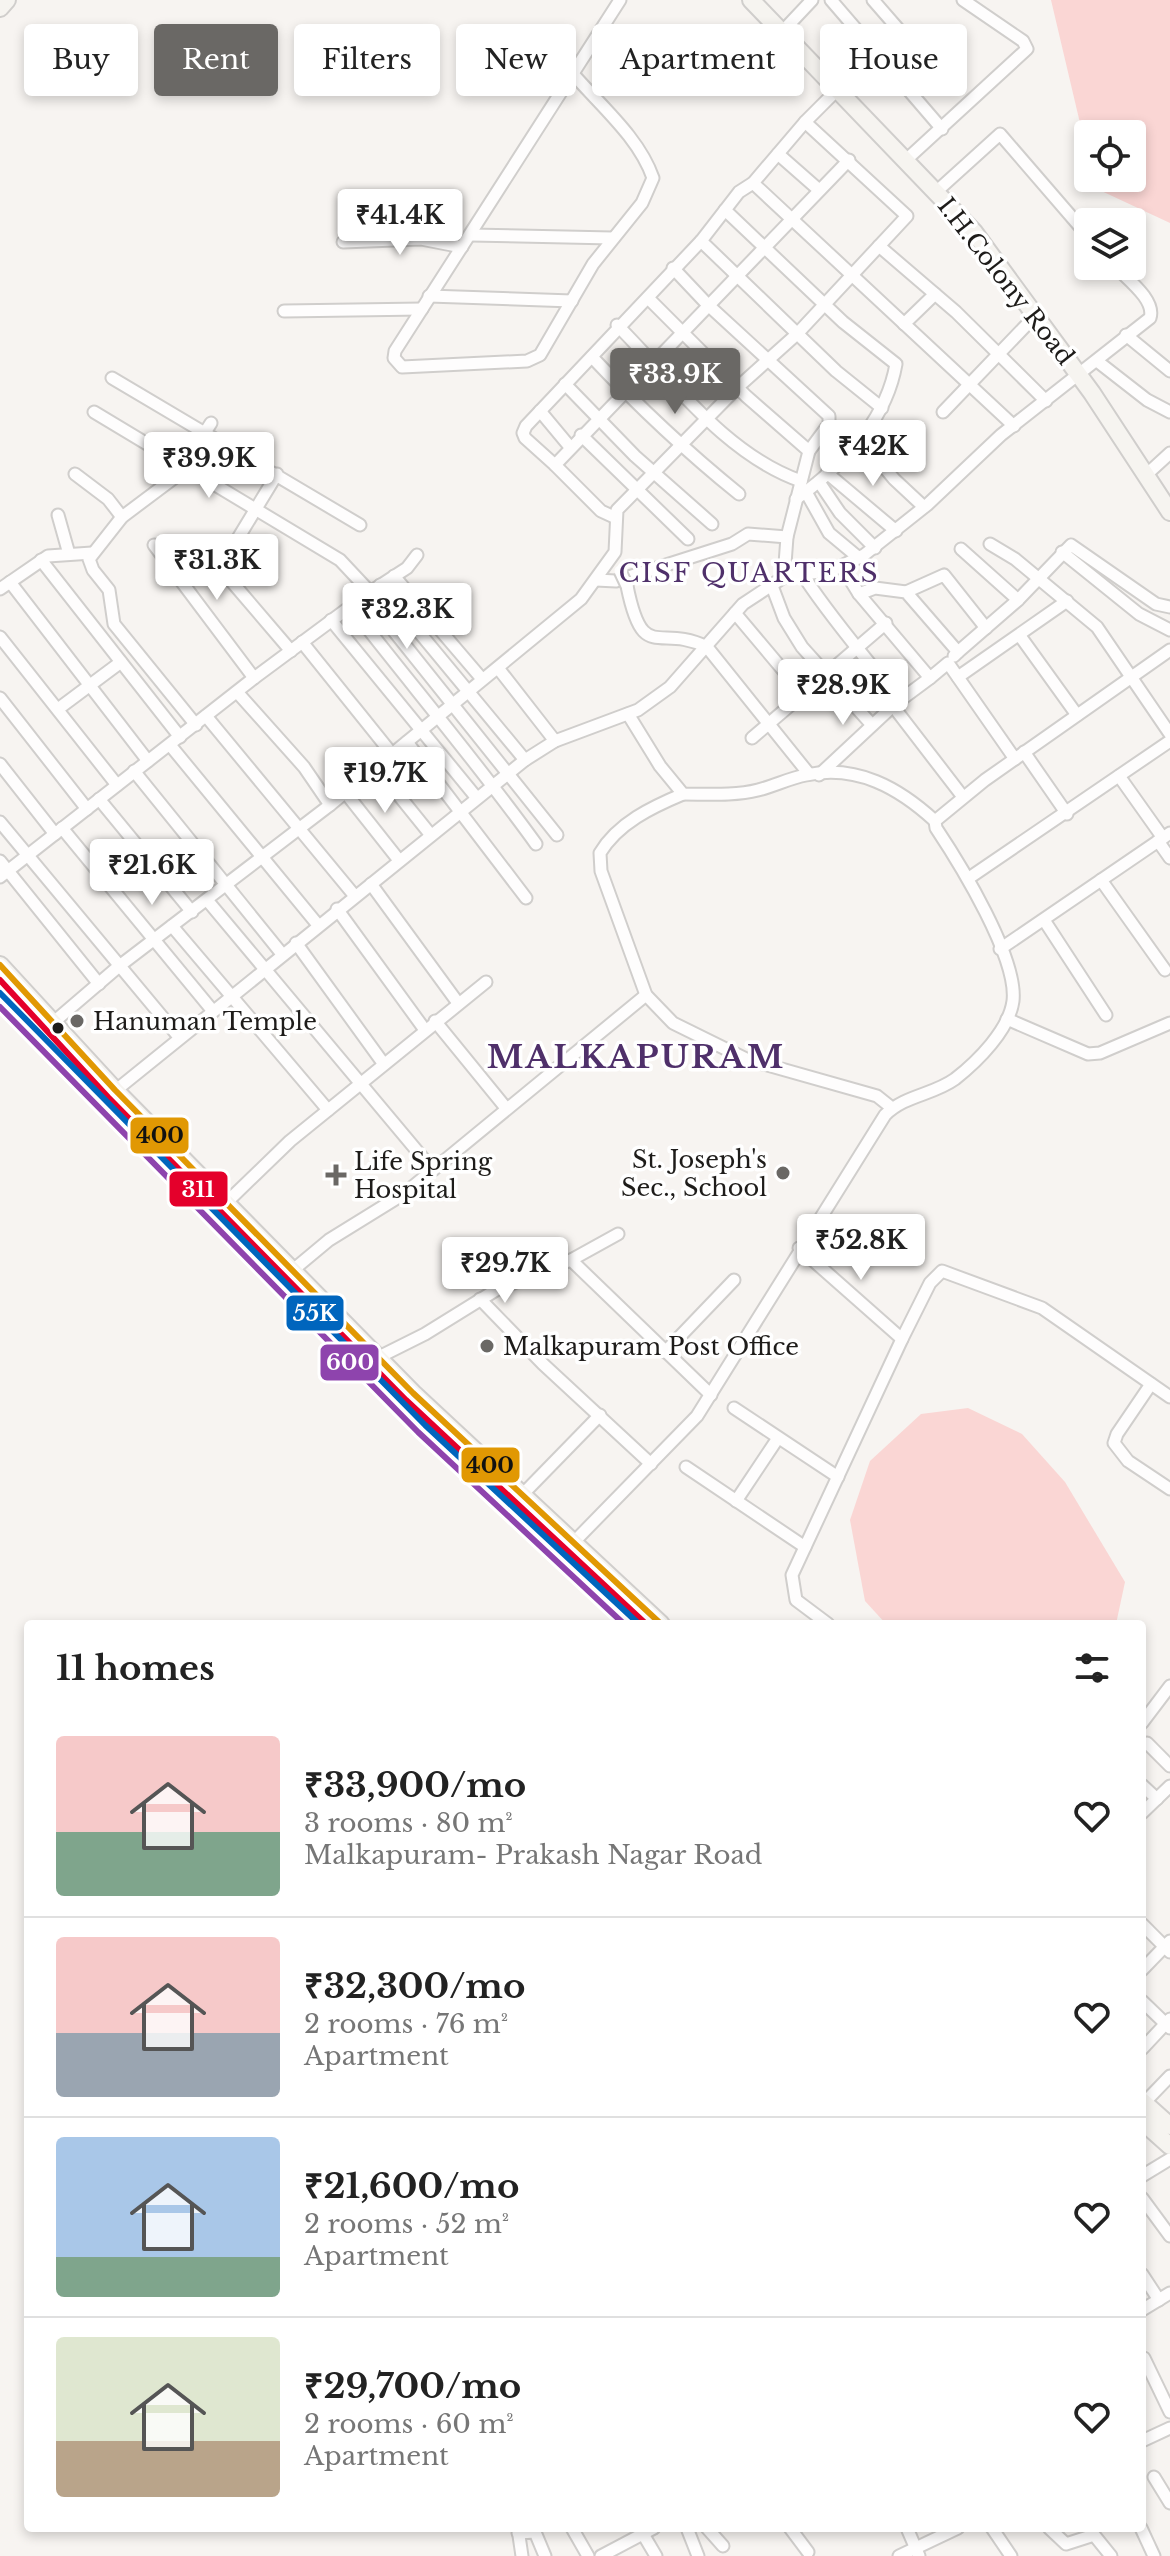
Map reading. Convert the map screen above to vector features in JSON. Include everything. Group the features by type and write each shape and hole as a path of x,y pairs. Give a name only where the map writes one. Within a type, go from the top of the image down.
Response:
{"main road":[{"path":"0,8 7,0"},
{"name":"I.H.Colony Road","path":"751,0 773,24"},
{"name":"I.H.Colony Road","path":"804,57 820,74"},
{"name":"I.H.Colony Road","path":"841,96 974,232 1078,374 1170,512"},
{"path":"0,965 55,1021 110,1095 464,1462 656,1620"},
{"path":"0,993 227,1202 379,1357 522,1495 567,1549 635,1620"},
{"path":"464,1462 476,1451"},
{"path":"1146,2106 1168,2136"},
{"path":"1146,2125 1168,2136"}],"street":[{"path":"576,72 620,0"},
{"path":"789,24 812,0"},
{"path":"831,0 853,24"},
{"path":"873,0 894,24"},
{"path":"906,160 1027,49 1023,41 963,0"},
{"path":"560,96 395,351 394,358 402,367 527,361 546,347 612,238 642,203 653,178 638,149 576,77"},
{"path":"614,517 601,511 523,433 617,325 648,298 701,241 739,192 753,183 831,96"},
{"path":"915,96 942,129"},
{"path":"55,1021 118,967 330,805 498,668 594,584 617,547 614,517 637,488 738,387 797,334 907,216 805,122"},
{"path":"937,191 1000,134 1074,220"},
{"path":"778,154 819,190"},
{"path":"555,465 849,160"},
{"path":"753,183 1014,426"},
{"path":"725,210 869,345 896,364 882,408 861,439 823,477 801,490"},
{"path":"470,235 612,238"},
{"path":"343,242 421,239 462,247"},
{"path":"701,241 797,334 882,408"},
{"path":"879,246 935,294 1046,401"},
{"path":"673,268 707,304 831,419 809,451 787,537 784,577"},
{"path":"110,1095 398,859 525,760 555,741 628,714 670,687 735,613 784,577 843,568 875,548 1014,426 1150,318 1152,313 1146,299 1128,280"},
{"path":"904,324 935,294"},
{"path":"429,296 572,301"},
{"path":"648,298 738,387 809,451"},
{"path":"284,311 422,309"},
{"path":"943,412 1036,315"},
{"path":"617,325 730,439 801,490 829,533 859,558"},
{"path":"1126,335 1170,371"},
{"path":"592,357 680,446 698,457 739,494"},
{"path":"1097,361 1147,400 1170,412"},
{"path":"112,378 208,428 360,525"},
{"path":"565,384 654,473 712,524"},
{"path":"540,411 570,447"},
{"path":"94,412 256,507 343,563 372,590 525,760"},
{"path":"196,725 114,624 109,590 90,564 96,548 122,517 166,488 208,428"},
{"path":"581,435 688,539"},
{"path":"861,439 894,479 924,507"},
{"path":"1146,475 1170,453"},
{"path":"75,474 108,499 122,517"},
{"path":"277,474 220,565 221,572 291,651"},
{"path":"823,477 896,531"},
{"path":"823,477 840,513 875,548"},
{"path":"58,515 67,549"},
{"path":"594,584 616,581 732,544 748,534 787,537"},
{"path":"990,544 1015,559 1103,632 1170,734"},
{"path":"154,545 254,678"},
{"path":"814,775 948,663 1039,580 1071,545 1156,604 1170,607"},
{"path":"96,548 67,549 41,560 5,585 148,761"},
{"path":"961,549 1018,600"},
{"path":"1062,552 1139,614 1170,630"},
{"path":"99,984 3,869 59,831 254,678 394,576 417,555"},
{"path":"41,560 121,662 261,858 318,925"},
{"path":"610,560 627,586 634,617 651,637 663,641 685,638 707,647 814,775"},
{"path":"843,568 859,594 930,678"},
{"path":"801,572 822,605 859,647 963,797"},
{"path":"859,594 875,588 906,592 944,575 986,628"},
{"path":"394,576 482,679"},
{"path":"772,586 792,632 872,725"},
{"path":"372,590 451,704 557,835"},
{"path":"906,592 958,652"},
{"path":"958,677 1067,601"},
{"path":"350,606 436,717 493,783 536,844"},
{"path":"735,613 804,695"},
{"path":"331,620 476,797"},
{"path":"752,738 886,623"},
{"path":"1020,636 1077,715"},
{"path":"0,637 117,785"},
{"path":"302,642 392,754"},
{"path":"935,821 1019,756 1170,650"},
{"path":"58,709 121,662"},
{"path":"948,663 1067,814"},
{"path":"498,668 555,741"},
{"path":"237,692 304,767 330,805"},
{"path":"0,698 87,809"},
{"path":"628,714 660,766 683,794"},
{"path":"206,716 301,827 354,895"},
{"path":"969,878 1170,741"},
{"path":"407,742 526,898"},
{"path":"0,764 156,939 212,1010"},
{"path":"376,767 430,834"},
{"path":"134,771 282,954"},
{"path":"567,1549 697,1416 799,1248 892,1108 956,1078 980,1055 1007,1019 1013,1001 1012,980 1000,949 969,878 936,828 935,821 907,797 880,781 839,774 814,775 756,790 683,794 653,806 621,829 600,853 601,871 646,995 673,1023 746,1059 877,1096 892,1108"},
{"path":"1119,776 1164,837 1170,858"},
{"path":"345,792 398,859"},
{"path":"99,799 192,912"},
{"path":"0,822 179,1037"},
{"path":"1000,949 1164,837"},
{"path":"1101,880 1165,970"},
{"path":"371,884 458,1003"},
{"path":"207,900 433,1170"},
{"path":"337,909 425,1030"},
{"path":"1044,920 1106,1015"},
{"path":"172,926 229,997 328,1110"},
{"path":"296,943 383,1063"},
{"path":"227,1202 358,1084 486,982"},
{"path":"293,1270 329,1240 405,1193 646,995"},
{"path":"1007,1019 1088,1054 1100,1053 1170,1023"},
{"path":"435,1021 506,1108"},
{"path":"379,1357 425,1334 480,1299 571,1260 618,1234"},
{"path":"799,1248 902,1339"},
{"path":"571,1260 711,1395"},
{"path":"823,1620 796,1600 791,1590 792,1575 902,1339 930,1283 942,1271 1054,1314 1170,1397"},
{"path":"665,1352 734,1280"},
{"path":"480,1299 543,1364 651,1464"},
{"path":"1151,1384 1114,1443 1128,1461 1170,1489"},
{"path":"734,1408 838,1477"},
{"path":"522,1495 600,1415"},
{"path":"736,1501 778,1438"},
{"path":"686,1467 805,1547"},
{"path":"1146,1718 1170,1686"},
{"path":"1147,1743 1170,1766"},
{"path":"1146,1809 1170,1786"},
{"path":"1146,1789 1157,1799"},
{"path":"1146,1927 1168,1946 1146,1966"},
{"path":"1146,2005 1168,2024 1146,2045"},
{"path":"1146,2099 1170,2076"},
{"path":"1146,2174 1170,2159"},
{"path":"1146,2203 1170,2236"},
{"path":"1146,2280 1159,2300"},
{"path":"1146,2308 1170,2293"},
{"path":"1146,2362 1170,2412"},
{"path":"1146,2439 1170,2428"},
{"path":"1154,2477 1170,2503"},
{"path":"518,2532 522,2556"},
{"path":"535,2532 545,2556"},
{"path":"574,2532 588,2556"},
{"path":"601,2556 647,2532"},
{"path":"649,2532 656,2556"},
{"path":"689,2532 698,2556"},
{"path":"711,2532 723,2546"},
{"path":"793,2532 808,2552"},
{"path":"909,2532 917,2552"},
{"path":"899,2556 917,2552 951,2532"},
{"path":"995,2532 1011,2556"},
{"path":"1053,2532 1066,2544 1094,2535 1111,2556"},
{"path":"1143,2532 1154,2556"}],"shaded area":[{"path":"1051,0 1170,0 1170,223 1146,212 1146,208 1138,208 1104,192 1146,192 1146,120 1079,120"},
{"path":"968,1408 1022,1434 1065,1482 1125,1582 1117,1620 882,1620 865,1601 850,1520 870,1461 921,1414"}],"transit line":[{"name":"400","path":"0,965 115,1090 413,1393 657,1620"},
{"name":"311","path":"0,980 108,1097 406,1400 642,1620"},
{"name":"55K","path":"0,993 425,1425 635,1620"},
{"name":"600","path":"0,1007 418,1432 620,1620"}],"place":[{"name":"Hanuman Temple","path":"77,1021"},
{"name":"St. Joseph's Sec., School","path":"783,1173"},
{"name":"Life Spring Hospital","path":"336,1175"},
{"name":"Malkapuram Post Office","path":"487,1346"}],"district":[{"name":"CISF QUARTERS","path":"749,573"},
{"name":"MALKAPURAM","path":"636,1057"}]}
